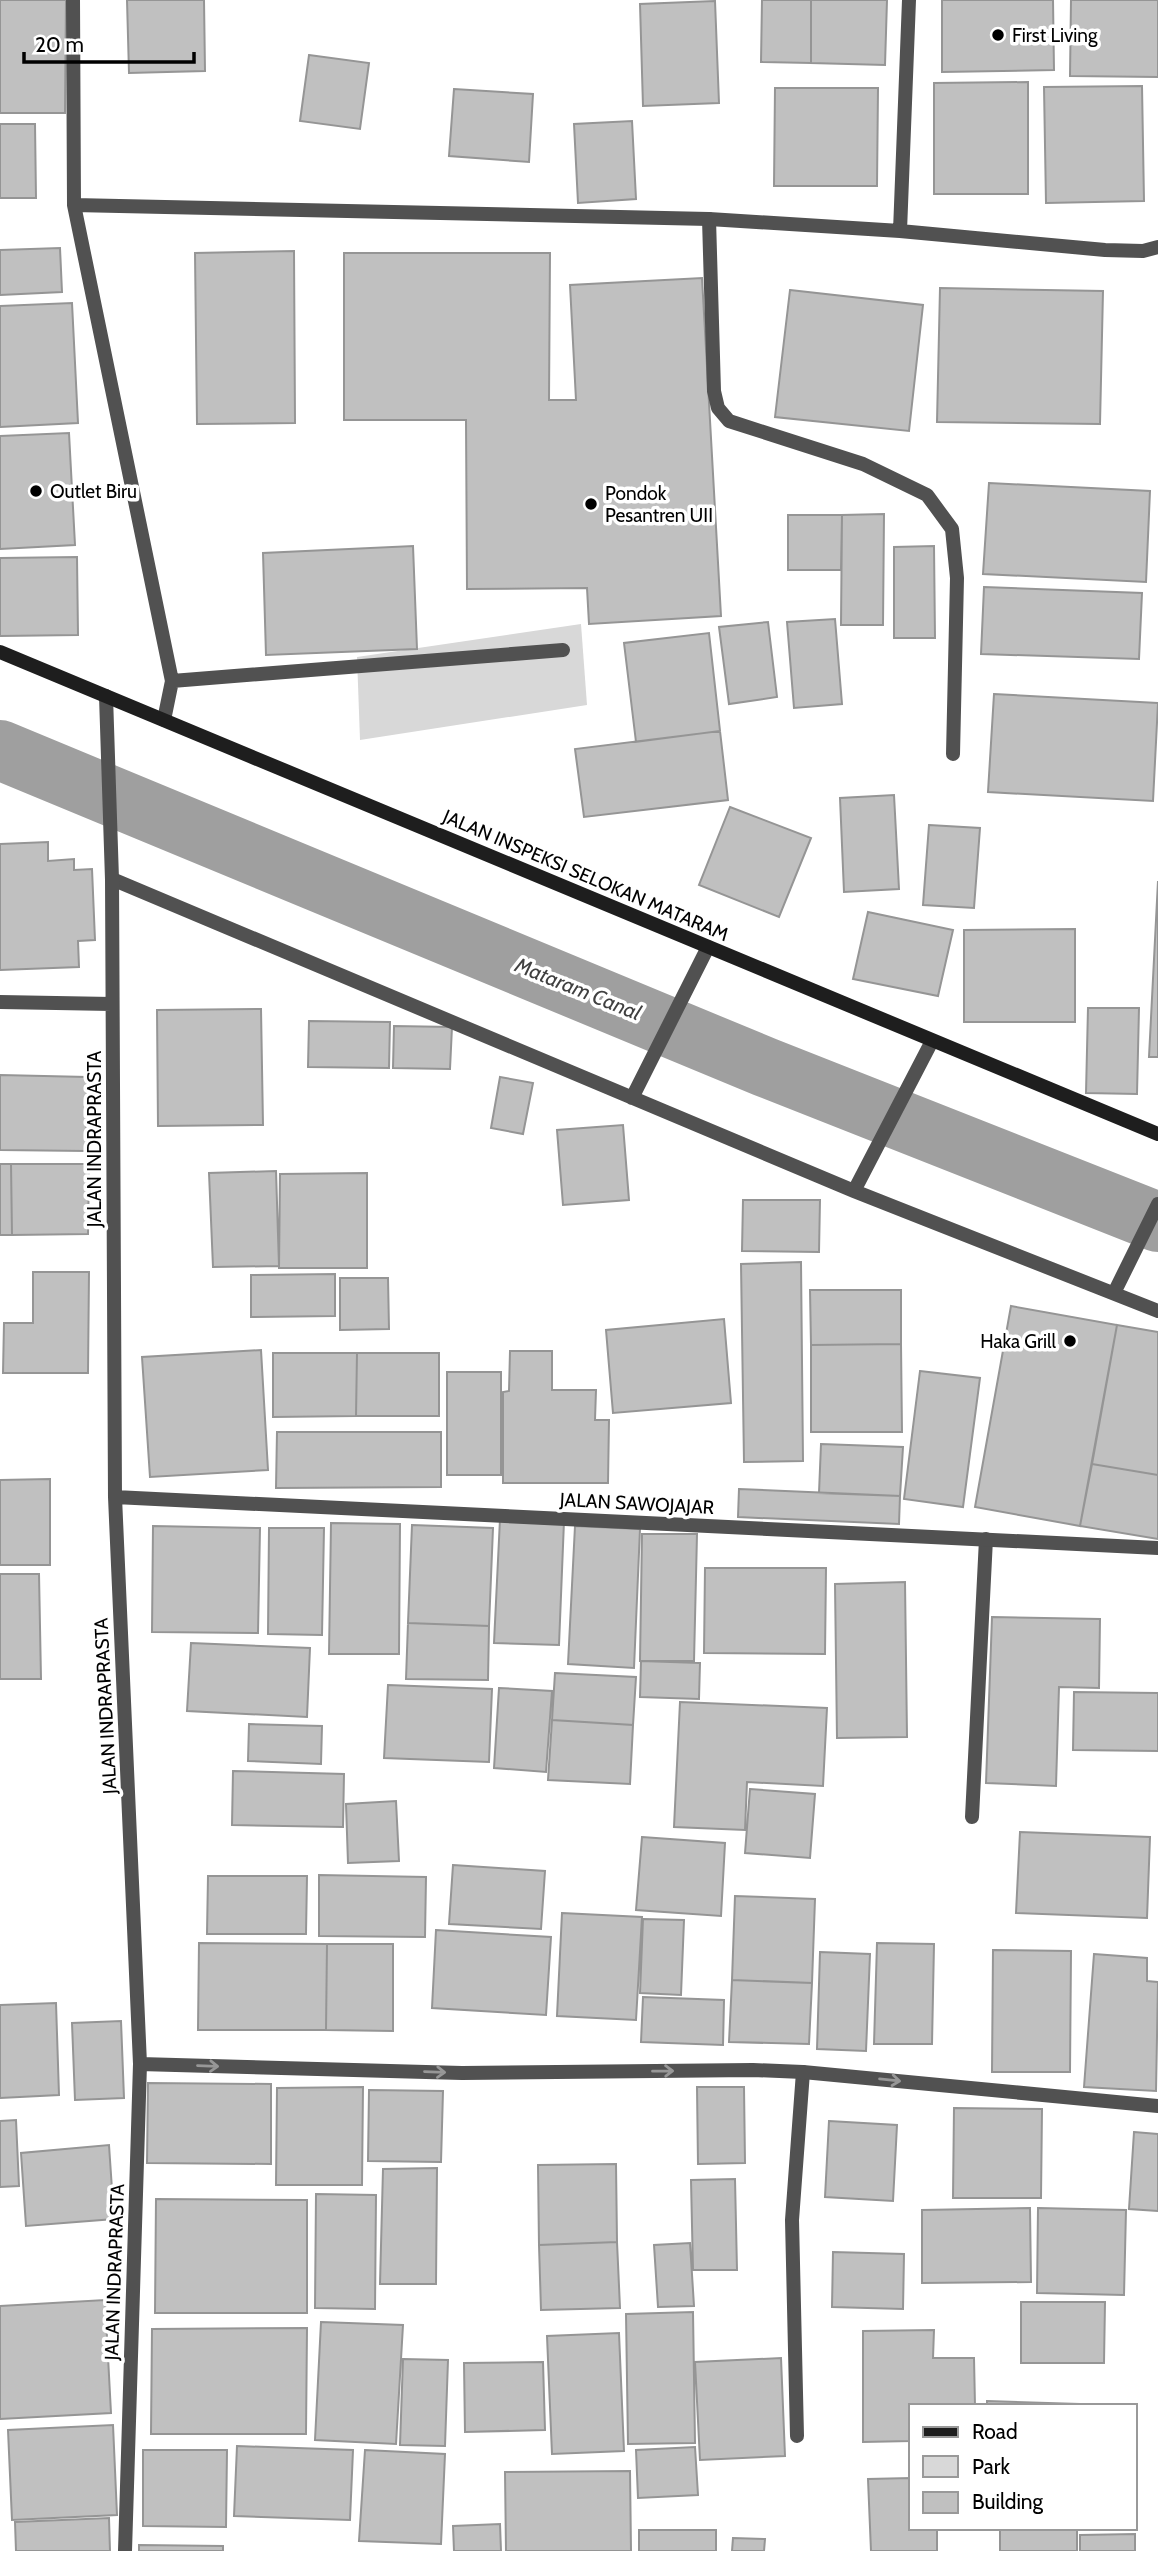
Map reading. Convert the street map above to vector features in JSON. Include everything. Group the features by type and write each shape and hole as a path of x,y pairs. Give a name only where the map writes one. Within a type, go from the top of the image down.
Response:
{"main road":[{"name":"JALAN INSPEKSI SELOKAN MATARAM","path":"0,652 1158,1134"}],"street":[{"path":"73,0 74,205 173,681 164,720"},
{"path":"900,231 909,0"},
{"path":"74,205 709,219 900,231 1105,250 1143,251 1158,247"},
{"path":"709,219 714,391 719,408 729,421 863,464 927,495 952,529 957,578 953,754"},
{"path":"173,681 564,650"},
{"name":"JALAN INDRAPRASTA","path":"106,696 112,879 115,1497 140,2064 125,2551"},
{"path":"112,879 854,1191 1158,1311"},
{"path":"632,1098 708,947"},
{"path":"0,1002 112,1004"},
{"path":"854,1191 932,1041"},
{"path":"1114,1293 1158,1204"},
{"name":"JALAN SAWOJAJAR","path":"115,1497 1158,1548"},
{"path":"972,1817 986,1539"},
{"path":"140,2064 462,2073 752,2070 803,2072 1158,2106"},
{"path":"797,2436 792,2220 803,2072"}],"green space":[{"path":"581,624 587,705 360,740 357,657"}],"building":[{"path":"0,0 66,0 65,113 0,113"},
{"path":"127,0 204,0 205,71 129,73"},
{"path":"762,0 811,0 811,63 761,62"},
{"path":"811,0 887,0 885,65 811,63"},
{"name":"First Living","path":"942,0 1053,0 1054,70 942,72"},
{"path":"1071,0 1158,0 1158,77 1070,76"},
{"path":"715,1 719,103 643,106 640,4"},
{"path":"309,55 369,63 360,129 300,121"},
{"path":"1028,82 1028,194 934,194 934,83"},
{"path":"1142,86 1144,201 1046,203 1044,87"},
{"path":"775,88 878,88 877,186 774,186"},
{"path":"454,89 533,94 529,162 449,156"},
{"path":"632,121 636,199 578,203 574,124"},
{"path":"0,124 35,124 36,198 0,198"},
{"path":"60,248 62,292 0,295 0,250"},
{"path":"294,251 295,423 197,424 195,253"},
{"name":"Pondok Pesantren UII","path":"344,253 550,253 549,400 576,400 570,285 702,278 721,616 589,624 587,588 467,589 466,420 344,420"},
{"path":"940,288 1103,291 1100,424 937,422"},
{"path":"790,290 923,305 909,431 775,417"},
{"path":"72,303 78,423 0,427 0,306"},
{"name":"Outlet Biru","path":"69,433 75,545 0,549 0,436"},
{"path":"989,483 1150,491 1146,582 983,574"},
{"path":"884,514 883,625 841,625 842,515"},
{"path":"788,515 842,515 841,570 788,570"},
{"path":"413,546 417,649 266,655 263,553"},
{"path":"934,546 935,638 894,638 894,547"},
{"path":"77,557 78,635 0,636 0,558"},
{"path":"984,587 1142,593 1139,659 981,654"},
{"path":"835,619 842,704 794,708 787,622"},
{"path":"768,622 777,697 729,704 719,627"},
{"path":"709,633 720,731 636,742 624,643"},
{"path":"994,694 1158,703 1153,801 988,792"},
{"path":"720,731 728,800 584,817 575,749"},
{"path":"894,795 899,889 844,892 840,798"},
{"path":"730,807 811,838 779,917 699,885"},
{"path":"929,825 980,828 974,908 923,905"},
{"path":"48,842 48,861 74,859 74,870 92,869 95,940 78,941 79,967 0,970 0,844"},
{"path":"1158,881 1158,1057 1149,1057"},
{"path":"868,912 953,930 938,996 853,979"},
{"path":"1075,929 1075,1022 964,1022 964,930"},
{"path":"1088,1008 1139,1008 1137,1094 1086,1093"},
{"path":"261,1009 263,1125 158,1126 157,1010"},
{"path":"309,1021 390,1022 389,1068 308,1067"},
{"path":"394,1026 452,1027 450,1069 393,1068"},
{"path":"0,1075 87,1077 86,1151 0,1150"},
{"path":"500,1077 533,1083 523,1134 491,1128"},
{"path":"623,1125 629,1200 563,1205 557,1130"},
{"path":"0,1164 11,1164 12,1235 0,1235"},
{"path":"11,1164 89,1164 88,1234 12,1235"},
{"path":"276,1171 279,1266 213,1267 209,1173"},
{"path":"367,1173 367,1268 279,1268 280,1174"},
{"path":"743,1200 820,1200 819,1252 742,1251"},
{"path":"801,1262 803,1461 744,1462 741,1264"},
{"path":"33,1272 89,1272 88,1373 3,1373 4,1323 33,1323"},
{"path":"335,1274 335,1316 251,1317 251,1275"},
{"path":"340,1278 388,1278 389,1329 340,1330"},
{"path":"810,1290 901,1290 901,1344 811,1345"},
{"path":"1011,1306 1117,1325 1080,1526 975,1507"},
{"path":"724,1319 731,1403 613,1413 606,1330"},
{"path":"1117,1325 1158,1332 1158,1475 1092,1464"},
{"path":"901,1344 902,1432 811,1432 811,1345"},
{"path":"261,1350 268,1470 150,1477 142,1357"},
{"path":"510,1351 552,1351 552,1390 596,1390 595,1420 609,1420 608,1483 503,1483 503,1392 509,1391"},
{"path":"273,1353 357,1353 356,1416 273,1417"},
{"path":"357,1353 439,1353 439,1416 356,1416"},
{"path":"920,1371 980,1378 963,1507 904,1499"},
{"path":"447,1372 501,1372 501,1475 447,1475"},
{"path":"277,1432 441,1432 441,1487 276,1488"},
{"path":"821,1444 903,1447 900,1496 819,1493"},
{"path":"1092,1464 1158,1475 1158,1539 1080,1526"},
{"path":"50,1479 50,1565 0,1565 0,1480"},
{"path":"739,1489 900,1496 899,1524 738,1517"},
{"path":"500,1519 564,1521 559,1645 494,1643"},
{"path":"331,1523 400,1524 399,1654 329,1654"},
{"path":"412,1525 493,1528 489,1626 408,1623"},
{"path":"153,1526 260,1528 258,1633 152,1632"},
{"path":"575,1526 640,1529 634,1668 568,1664"},
{"path":"269,1528 324,1528 322,1635 268,1634"},
{"path":"642,1534 697,1534 694,1661 640,1661"},
{"path":"705,1568 826,1568 825,1654 704,1653"},
{"path":"0,1574 39,1574 41,1679 0,1679"},
{"path":"905,1582 907,1737 837,1738 835,1584"},
{"path":"992,1617 1100,1619 1099,1688 1059,1687 1056,1786 986,1783"},
{"path":"408,1623 489,1626 488,1680 406,1679"},
{"path":"191,1643 310,1648 307,1717 187,1711"},
{"path":"641,1661 700,1663 699,1699 640,1697"},
{"path":"555,1673 636,1677 633,1725 552,1720"},
{"path":"388,1685 492,1689 489,1762 384,1758"},
{"path":"499,1688 552,1691 546,1772 494,1768"},
{"path":"1074,1692 1158,1693 1158,1751 1073,1750"},
{"path":"680,1702 827,1708 823,1786 747,1782 745,1830 674,1827"},
{"path":"552,1720 633,1725 630,1784 548,1780"},
{"path":"249,1724 322,1726 321,1764 248,1761"},
{"path":"233,1771 344,1774 343,1827 232,1825"},
{"path":"750,1789 815,1794 810,1858 745,1853"},
{"path":"396,1801 399,1861 348,1863 346,1804"},
{"path":"1020,1832 1150,1837 1147,1918 1016,1913"},
{"path":"642,1837 725,1843 721,1916 636,1910"},
{"path":"453,1865 545,1871 541,1929 449,1924"},
{"path":"319,1875 426,1877 425,1937 319,1936"},
{"path":"208,1876 307,1876 306,1934 207,1934"},
{"path":"735,1896 815,1899 812,1983 732,1980"},
{"path":"562,1913 642,1917 636,2020 557,2016"},
{"path":"643,1919 684,1920 681,1995 640,1993"},
{"path":"436,1930 551,1937 546,2015 432,2008"},
{"path":"199,1943 327,1944 326,2030 198,2030"},
{"path":"877,1943 934,1944 932,2044 874,2044"},
{"path":"327,1944 393,1944 393,2031 326,2030"},
{"path":"993,1950 1071,1951 1070,2072 992,2072"},
{"path":"820,1952 870,1954 866,2051 817,2049"},
{"path":"1094,1954 1147,1958 1147,1981 1158,1982 1156,2091 1084,2087"},
{"path":"732,1980 812,1983 809,2044 729,2042"},
{"path":"643,1997 724,2000 723,2045 641,2042"},
{"path":"56,2003 59,2095 0,2098 0,2005"},
{"path":"121,2021 124,2098 75,2100 72,2023"},
{"path":"148,2083 271,2084 271,2164 147,2163"},
{"path":"363,2087 362,2185 276,2185 277,2088"},
{"path":"697,2087 744,2087 745,2163 698,2164"},
{"path":"369,2090 443,2091 441,2162 368,2161"},
{"path":"954,2108 1042,2109 1041,2198 953,2198"},
{"path":"16,2120 19,2186 0,2187 0,2121"},
{"path":"829,2121 897,2125 893,2201 825,2197"},
{"path":"1134,2132 1158,2134 1158,2211 1129,2209"},
{"path":"109,2145 114,2219 26,2226 21,2153"},
{"path":"616,2164 617,2242 539,2245 538,2165"},
{"path":"437,2168 436,2284 380,2284 383,2169"},
{"path":"735,2179 737,2270 693,2270 691,2180"},
{"path":"316,2194 376,2195 375,2309 315,2308"},
{"path":"156,2199 307,2200 307,2313 155,2313"},
{"path":"1030,2208 1031,2282 922,2283 922,2210"},
{"path":"1038,2208 1126,2210 1124,2295 1037,2293"},
{"path":"617,2242 620,2308 541,2310 539,2245"},
{"path":"690,2243 694,2306 658,2307 654,2245"},
{"path":"833,2252 904,2254 903,2309 832,2307"},
{"path":"105,2300 111,2413 0,2419 0,2306"},
{"path":"1021,2302 1105,2302 1104,2363 1021,2363"},
{"path":"693,2312 695,2443 628,2444 626,2314"},
{"path":"321,2322 403,2325 396,2444 315,2440"},
{"path":"307,2328 306,2434 151,2434 152,2329"},
{"path":"934,2330 933,2358 974,2358 975,2404 909,2404 909,2441 863,2442 863,2331"},
{"path":"619,2333 624,2451 552,2454 547,2336"},
{"path":"781,2358 785,2456 700,2460 695,2362"},
{"path":"403,2359 448,2360 445,2446 400,2445"},
{"path":"543,2362 545,2430 465,2432 464,2363"},
{"path":"987,2401 1079,2404 987,2404"},
{"path":"113,2425 117,2515 12,2520 8,2430"},
{"path":"237,2446 353,2450 350,2520 234,2516"},
{"path":"695,2447 698,2495 638,2498 636,2450"},
{"path":"143,2450 227,2450 226,2527 143,2526"},
{"path":"365,2450 445,2454 441,2544 359,2541"},
{"path":"630,2471 631,2551 506,2551 505,2472"},
{"path":"909,2478 909,2530 937,2530 937,2551 871,2551 868,2479"},
{"path":"109,2518 110,2551 16,2551 15,2522"},
{"path":"500,2524 501,2551 454,2551 453,2526"},
{"path":"639,2530 716,2530 716,2551 639,2551"},
{"path":"1000,2530 1077,2530 1077,2551 1000,2551"},
{"path":"1135,2534 1135,2551 1080,2551 1080,2535"},
{"path":"733,2538 765,2539 764,2551 732,2551"},
{"path":"139,2545 223,2546 223,2551 139,2551"}],"waterway":[{"name":"Mataram Canal","path":"0,750 765,1067 1158,1222"}],"place":[{"name":"First Living","path":"998,35"},
{"name":"Outlet Biru","path":"36,491"},
{"name":"Pondok Pesantren UII","path":"591,504"},
{"name":"Haka Grill","path":"1070,1341"}]}
